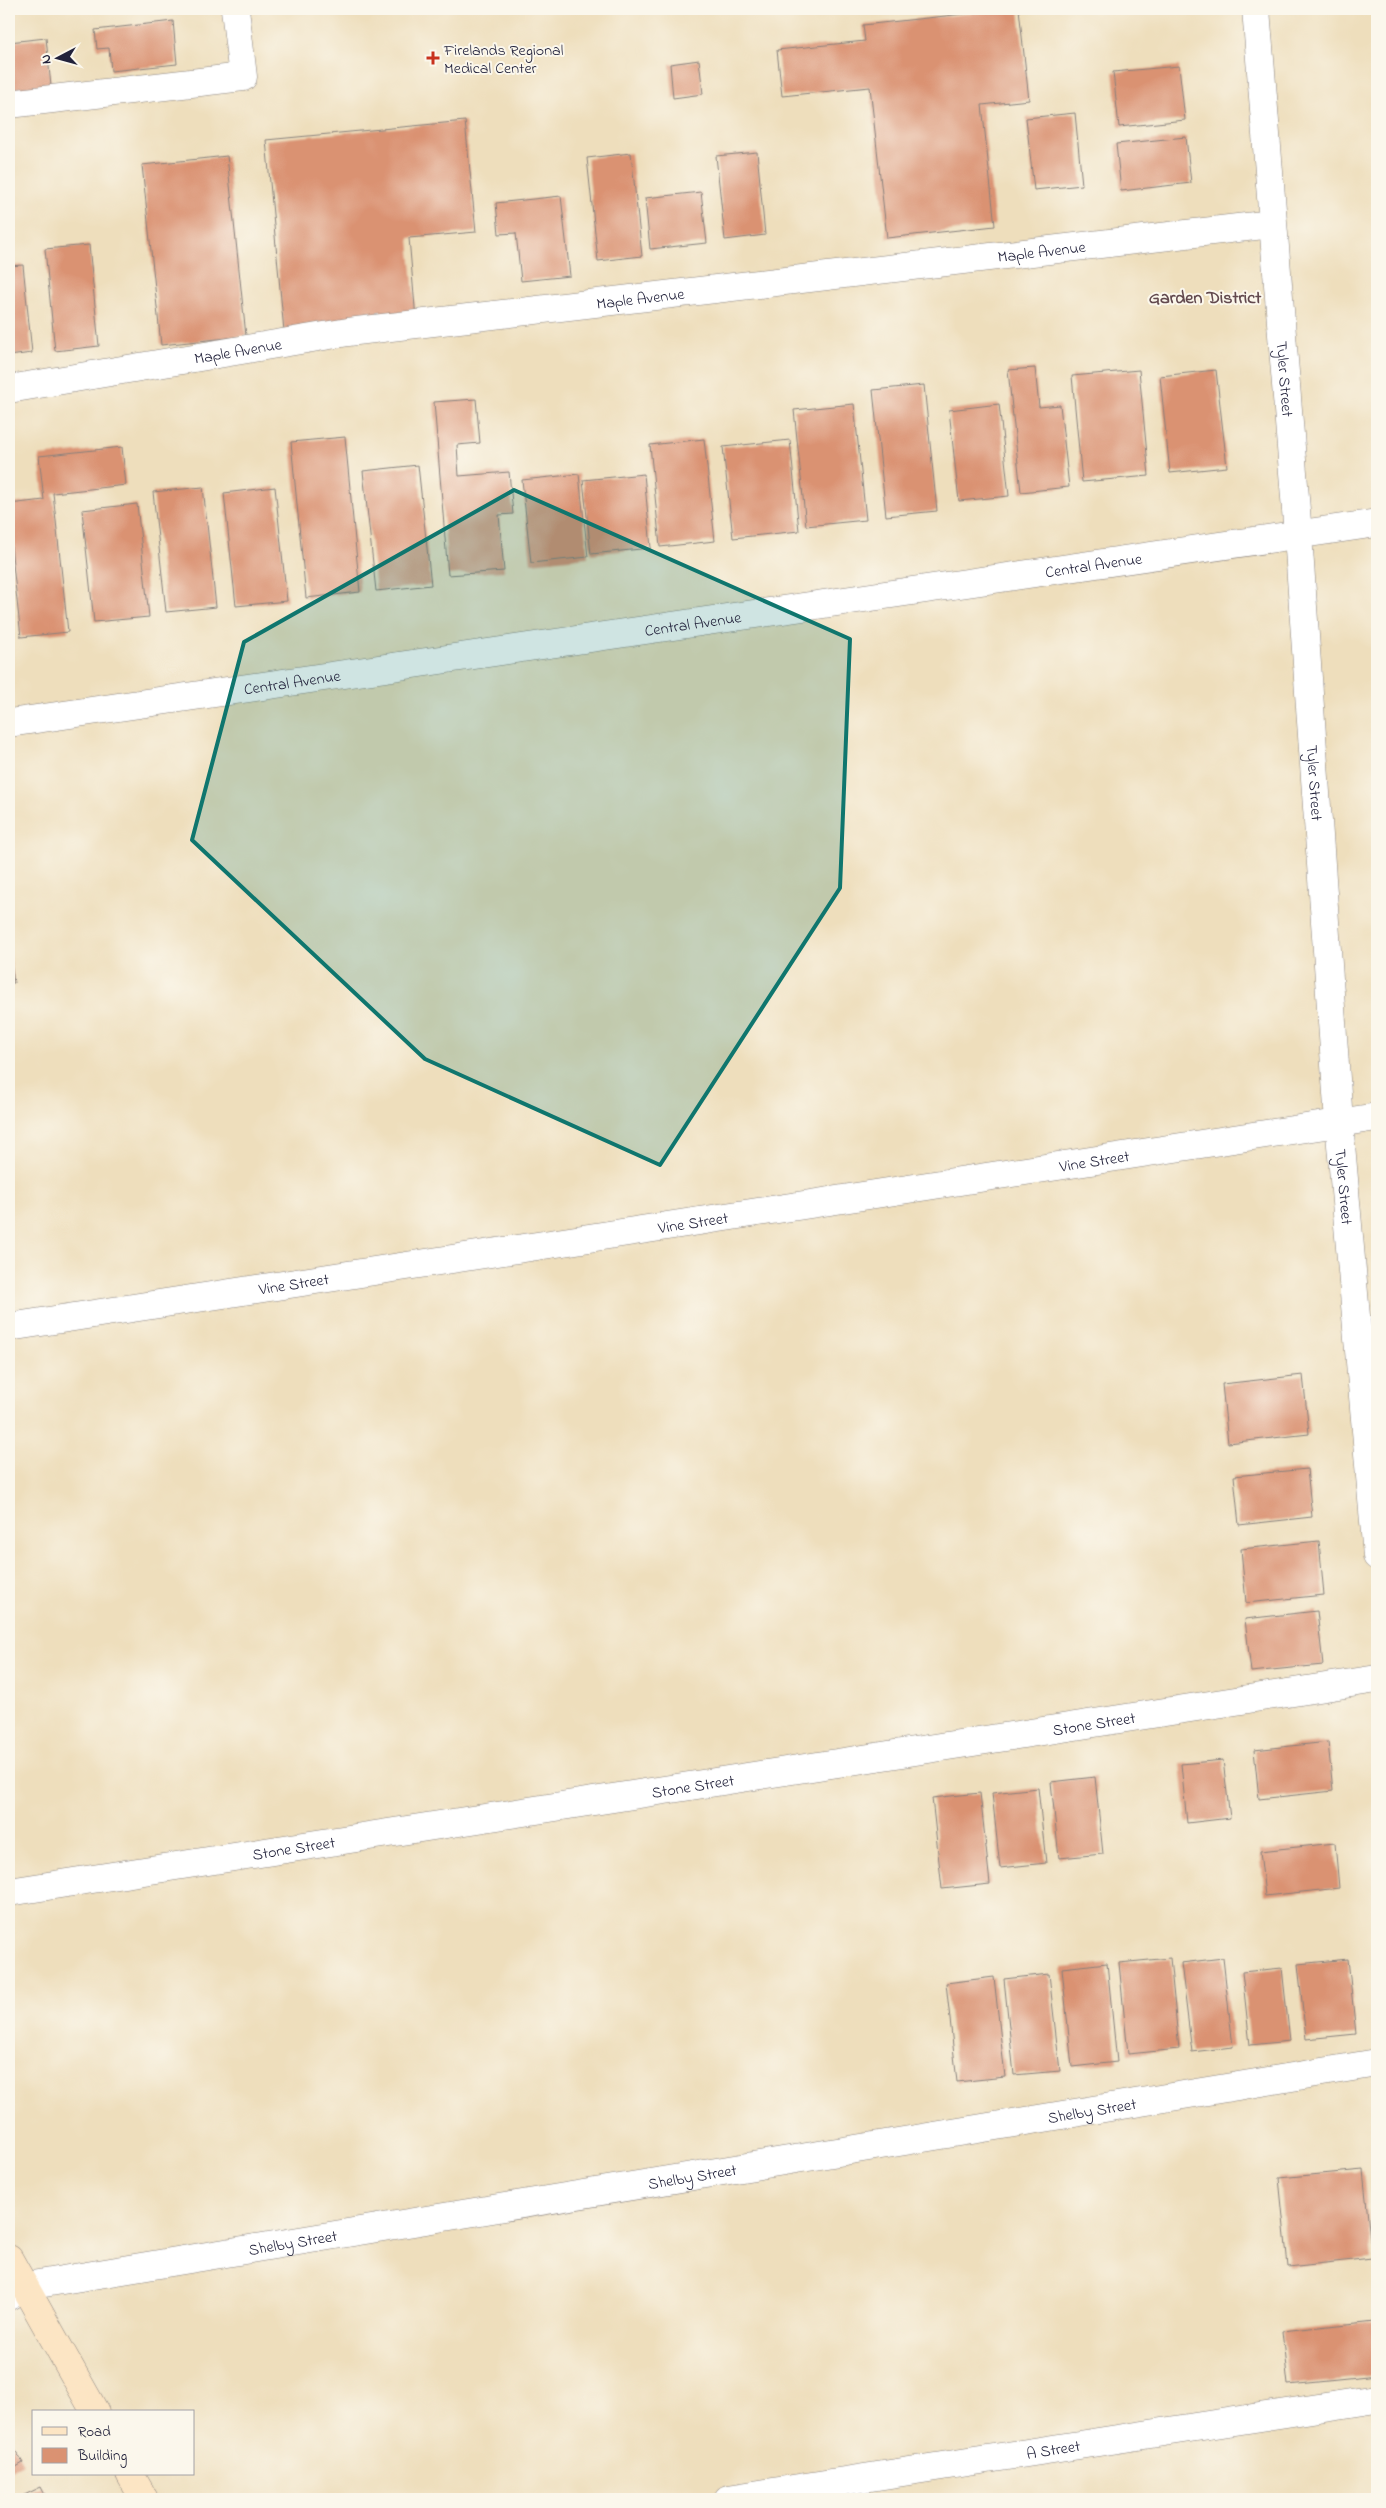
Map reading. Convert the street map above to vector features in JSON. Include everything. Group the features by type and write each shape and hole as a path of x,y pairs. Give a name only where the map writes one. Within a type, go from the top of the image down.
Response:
{"main road":[{"path":"9,2259 17,2291 95,2410"},
{"path":"131,2476 144,2499"}],"street":[{"path":"9,104 243,77 236,9"},
{"name":"Tyler Street","path":"1256,9 1298,535 1339,1122 1377,1556"},
{"name":"Maple Avenue","path":"9,389 348,332 1272,224"},
{"name":"Central Avenue","path":"9,723 1377,524"},
{"name":"Vine Street","path":"9,1327 1377,1117"},
{"name":"Stone Street","path":"9,1892 1377,1679"},
{"name":"Shelby Street","path":"17,2291 1377,2063"},
{"name":"A Street","path":"728,2499 1377,2399"}],"highlighted area":[{"path":"514,490 850,639 840,888 660,1165 425,1059 192,840 244,642"}],"building":[{"path":"1019,9 1029,100 982,105 995,226 887,238 870,87 782,96 777,50 865,41 863,25"},
{"path":"173,21 177,64 111,71 109,48 97,49 95,30"},
{"path":"46,38 51,86 9,91 9,42"},
{"path":"699,60 703,94 673,98 670,64"},
{"path":"1179,66 1185,120 1119,127 1113,72"},
{"path":"1075,113 1082,185 1034,190 1026,118"},
{"path":"465,121 476,232 409,238 416,319 284,331 266,140"},
{"path":"1186,137 1191,183 1121,191 1116,144"},
{"path":"757,152 765,235 725,240 716,156"},
{"path":"631,153 642,256 598,261 587,158"},
{"path":"227,156 246,336 161,345 142,165"},
{"path":"701,192 707,243 650,249 645,198"},
{"path":"561,196 570,276 521,281 516,233 499,234 496,203"},
{"path":"89,245 99,346 55,351 45,249"},
{"path":"23,265 32,353 9,356 9,266"},
{"path":"1035,368 1039,407 1060,405 1069,487 1021,492 1008,370"},
{"path":"1139,370 1149,476 1082,482 1072,376"},
{"path":"1216,370 1227,467 1170,473 1160,376"},
{"path":"924,385 937,511 886,516 873,390"},
{"path":"476,399 480,443 457,445 459,476 509,472 513,514 499,515 504,571 448,575 434,402"},
{"path":"854,404 866,520 806,526 794,410"},
{"path":"999,404 1009,496 959,501 949,410"},
{"path":"345,437 360,592 306,598 291,442"},
{"path":"704,439 715,541 660,547 650,445"},
{"path":"790,440 799,531 733,538 723,447"},
{"path":"122,447 126,485 53,493 68,632 21,637 9,528 9,504 44,500 39,456"},
{"path":"418,465 431,585 376,591 363,471"},
{"path":"579,474 588,557 531,563 522,480"},
{"path":"644,474 651,548 591,554 583,480"},
{"path":"203,487 216,607 166,612 153,492"},
{"path":"275,487 287,601 236,606 224,493"},
{"path":"137,504 149,617 94,622 82,510"},
{"path":"9,949 14,983 9,983"},
{"path":"1303,1375 1309,1434 1228,1443 1222,1384"},
{"path":"1307,1469 1312,1517 1239,1525 1234,1476"},
{"path":"1319,1541 1324,1595 1246,1603 1241,1549"},
{"path":"1317,1611 1323,1665 1251,1672 1245,1619"},
{"path":"1328,1742 1333,1791 1259,1799 1254,1750"},
{"path":"1223,1760 1230,1818 1187,1823 1181,1764"},
{"path":"1095,1777 1103,1854 1059,1858 1051,1782"},
{"path":"1038,1788 1046,1863 1000,1868 992,1793"},
{"path":"980,1793 990,1884 942,1889 932,1798"},
{"path":"1335,1843 1339,1888 1265,1896 1260,1851"},
{"path":"1170,1958 1179,2049 1128,2054 1119,1963"},
{"path":"1223,1958 1233,2047 1192,2052 1181,1963"},
{"path":"1348,1959 1356,2034 1306,2039 1298,1964"},
{"path":"1107,1963 1117,2062 1072,2067 1062,1968"},
{"path":"1282,1968 1290,2041 1250,2045 1242,1972"},
{"path":"1049,1974 1060,2071 1014,2075 1004,1979"},
{"path":"994,1977 1005,2077 957,2082 946,1983"},
{"path":"1363,2170 1372,2258 1288,2267 1279,2178"},
{"path":"1375,2321 1377,2376 1288,2385 1282,2331"},
{"path":"9,2440 23,2463 9,2471"},
{"path":"41,2487 47,2499 16,2499"}],"place":[{"name":"Firelands Regional Medical Center","path":"433,58"}],"district":[{"name":"Garden District","path":"1205,297"}]}
